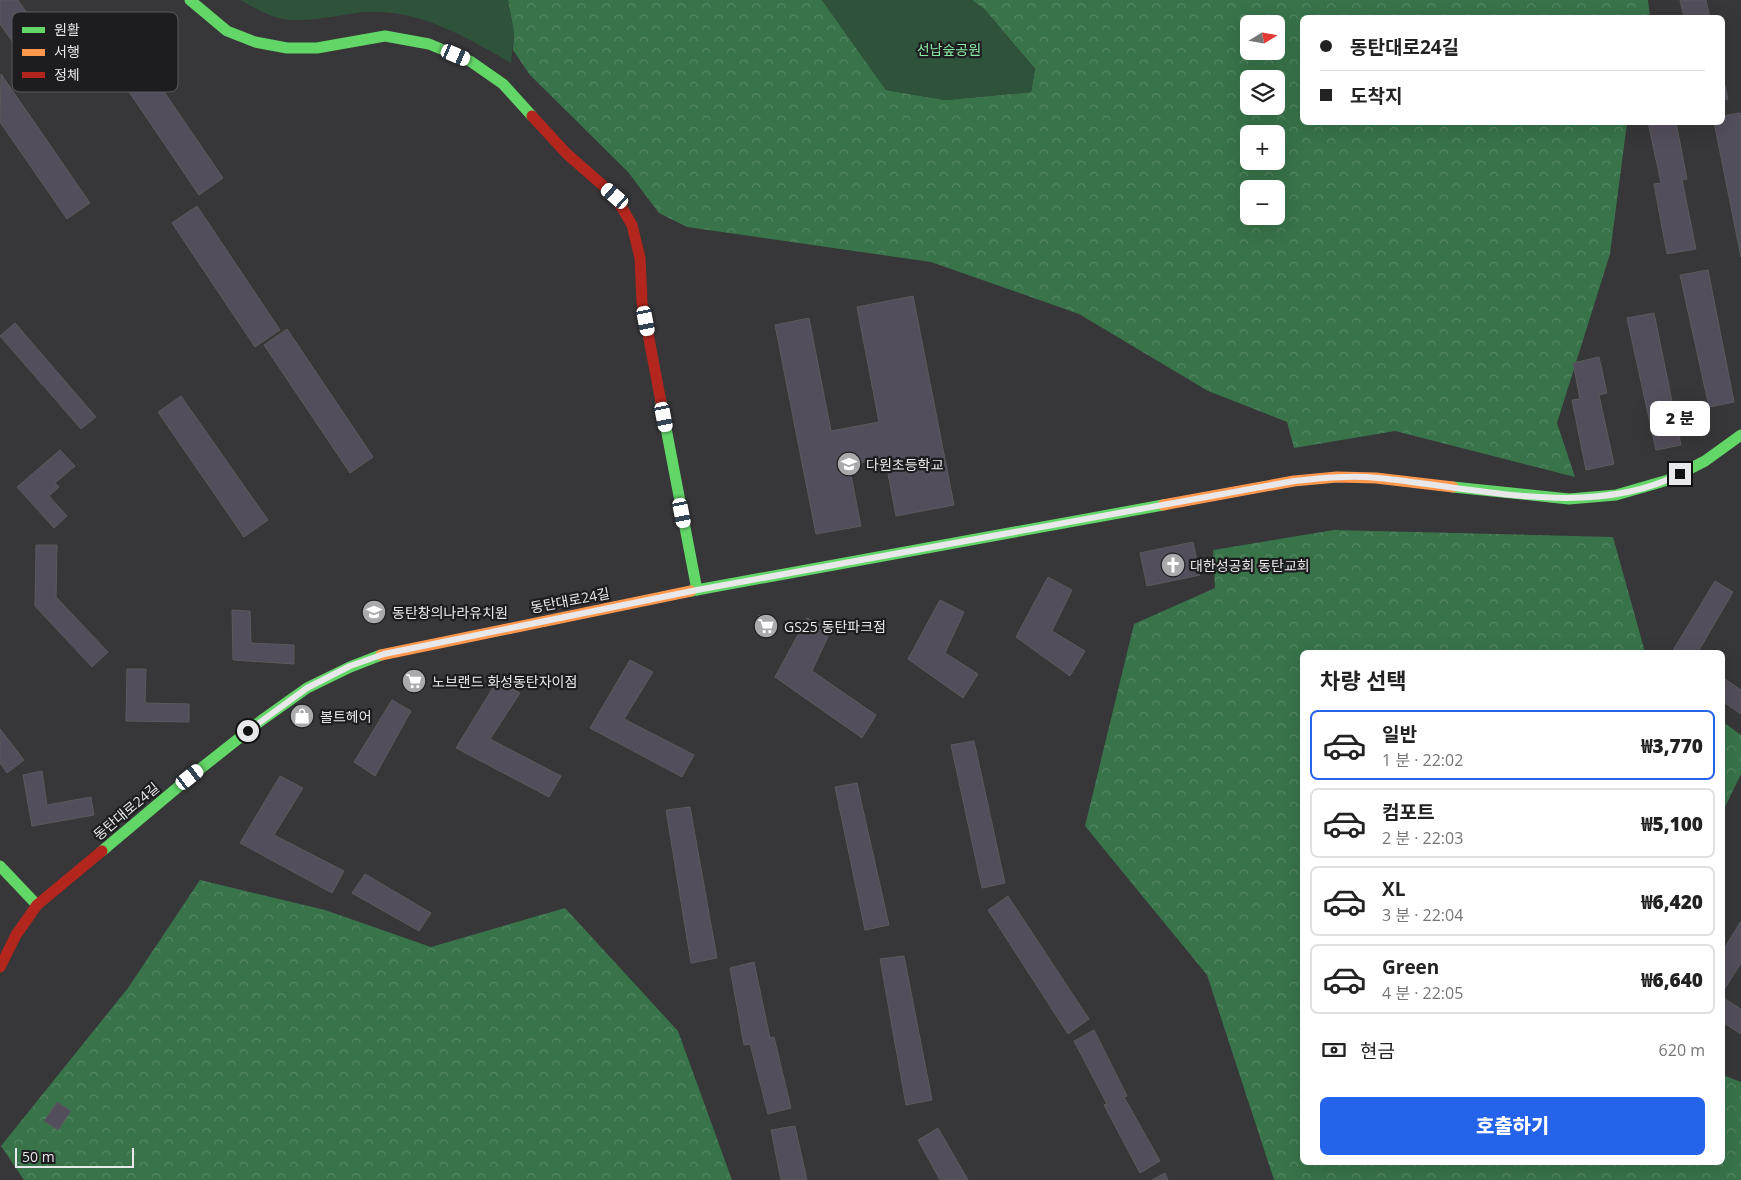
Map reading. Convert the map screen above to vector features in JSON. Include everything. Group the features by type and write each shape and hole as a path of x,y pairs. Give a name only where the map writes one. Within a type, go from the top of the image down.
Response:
{"street":[{"path":"190,0 227,31 255,42 286,48 317,48 385,36 429,44 470,61 503,84 567,154 615,196 632,225 640,258 642,302 697,590"},
{"name":"동탄대로24길","path":"0,967 16,935 36,905 190,777 262,720 307,688 350,666 384,654 697,590 1294,481 1337,477 1376,478 1569,499 1616,495 1668,480 1705,461 1741,434"},
{"path":"0,866 36,905"}],"green space":[{"path":"240,0 508,0 514,33 511,63 449,30 416,18 398,14 368,12 317,19 291,20 268,15"},
{"path":"508,0 822,0 886,90 945,100 1031,92 1035,69 985,10 972,0 1648,0 1650,15 1300,15 1300,125 1627,125 1610,254 1557,423 1575,477 1395,431 1294,448 1287,422 1208,391 1079,314 931,262 687,227 659,213 628,172 530,75 513,50 514,33"},
{"name":"선납숲공원","path":"822,0 972,0 985,10 1035,70 1031,92 945,100 886,90"},
{"path":"1334,530 1613,537 1644,650 1300,650 1300,1165 1725,1165 1725,1076 1741,1082 1741,1180 1274,1180 1207,975 1085,826 1134,624 1215,588 1213,550"},
{"path":"1725,723 1741,735 1741,774 1725,807"},
{"path":"200,880 325,910 431,947 565,908 678,1031 732,1180 24,1180 1,1146 128,988"}],"building":[{"path":"0,0 18,0 26,12 12,12 12,41 0,24"},
{"path":"1680,0 1706,0 1709,15 1683,15"},
{"path":"1,74 90,203 67,219 0,122"},
{"path":"1725,86 1728,99 1725,100"},
{"path":"129,92 164,92 223,178 199,195"},
{"path":"1740,113 1741,120 1741,257 1715,125 1725,125 1725,116"},
{"path":"1649,125 1677,125 1687,179 1682,180 1696,249 1667,254 1654,184 1661,183"},
{"path":"197,206 280,330 255,347 172,223"},
{"path":"1708,270 1734,402 1709,407 1680,275"},
{"path":"913,296 954,505 896,516 885,458 849,465 861,526 816,534 775,325 809,318 831,431 879,422 857,307"},
{"path":"1654,313 1681,445 1656,450 1627,318"},
{"path":"15,323 96,417 81,429 0,336"},
{"path":"287,329 373,457 350,473 264,345"},
{"path":"1599,357 1607,393 1599,395 1614,464 1586,470 1572,400 1580,399 1573,363"},
{"path":"181,396 268,520 244,537 158,412"},
{"path":"60,450 75,466 55,483 59,487 49,496 67,516 54,528 17,487"},
{"path":"1193,542 1200,575 1147,586 1140,553"},
{"path":"36,545 57,545 56,597 108,652 92,667 35,606"},
{"path":"1048,577 1072,590 1052,631 1085,651 1070,676 1016,637"},
{"path":"1715,581 1733,592 1699,650 1673,650"},
{"path":"940,600 964,612 945,653 978,674 963,698 908,659"},
{"path":"232,610 250,611 251,643 294,645 294,664 233,660"},
{"path":"807,618 831,630 812,671 876,715 862,738 775,677"},
{"path":"630,660 653,672 624,719 694,755 682,777 590,728"},
{"path":"127,669 146,669 145,703 189,704 189,722 126,721"},
{"path":"1725,679 1741,690 1741,714 1725,703"},
{"path":"497,681 520,693 490,739 561,776 549,797 456,748"},
{"path":"392,700 411,711 375,776 354,762"},
{"path":"0,729 24,760 7,773 0,763"},
{"path":"974,741 1005,883 982,888 951,745"},
{"path":"42,771 47,805 91,797 94,815 32,826 23,775"},
{"path":"280,776 303,788 274,835 344,871 332,893 240,843"},
{"path":"857,783 889,925 865,930 835,787"},
{"path":"690,807 717,958 691,963 666,810"},
{"path":"365,874 431,913 419,931 352,893"},
{"path":"1008,896 1089,1019 1068,1034 988,910"},
{"path":"1741,921 1741,963 1725,988 1725,947"},
{"path":"904,956 932,1100 906,1105 880,959"},
{"path":"754,962 770,1038 774,1037 791,1108 768,1114 750,1044 744,1045 730,968"},
{"path":"1725,999 1741,1009 1741,1034 1725,1024"},
{"path":"1094,1030 1127,1096 1124,1097 1160,1161 1140,1173 1104,1105 1107,1104 1074,1041"},
{"path":"57,1102 71,1111 58,1130 44,1121"},
{"path":"795,1126 807,1180 781,1180 771,1130"},
{"path":"938,1128 968,1180 940,1180 918,1140"},
{"path":"1165,1173 1168,1180 1152,1180"}],"traffic: fast":[{"path":"190,0 227,31 255,42 287,48 317,48 385,36 429,44 470,61 503,84 532,116"},
{"path":"661,402 697,590"},
{"path":"1453,487 1569,499 1616,495 1668,480 1705,461 1741,435"},
{"path":"691,591 1163,505"},
{"path":"102,851 190,777 262,720 307,688 350,667 381,655"},
{"path":"0,866 37,905"}],"traffic: slow":[{"path":"1163,505 1294,481 1337,477 1376,478 1453,487"},
{"path":"381,655 691,591"}],"traffic: jam":[{"path":"532,116 567,154 615,196 632,225 640,258 642,302 661,402"},
{"path":"0,967 16,935 37,905 102,851"}],"place":[{"name":"다원초등학교","path":"849,464"},
{"name":"대한성공회 동탄교회","path":"1173,565"},
{"name":"동탄창의나라유치원","path":"374,612"},
{"name":"GS25 동탄파크점","path":"766,626"},
{"name":"노브랜드 화성동탄자이점","path":"414,681"},
{"name":"볼트헤어","path":"302,716"}],"route":[{"path":"248,731 307,688 350,666 384,654 697,590 1294,481 1337,477 1376,478 1569,499 1616,495 1668,480 1680,474"}]}
